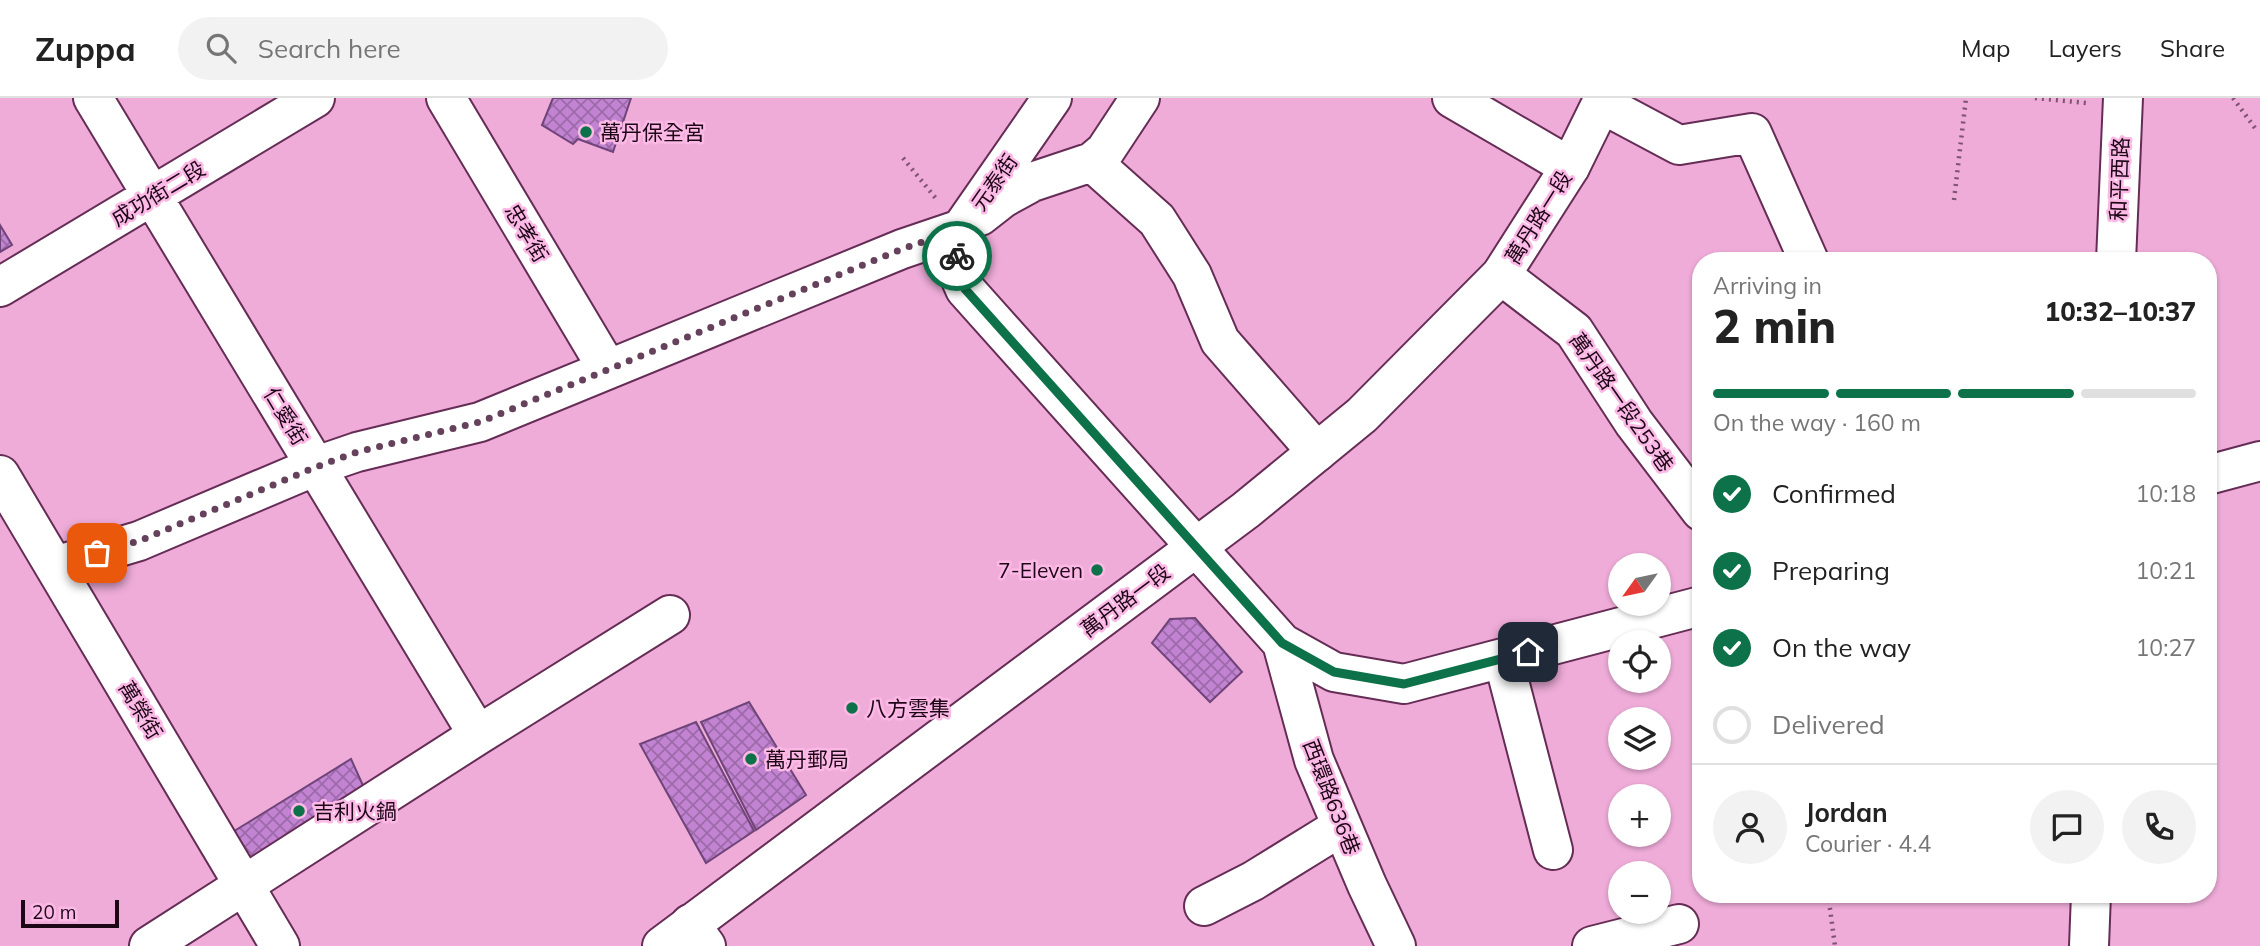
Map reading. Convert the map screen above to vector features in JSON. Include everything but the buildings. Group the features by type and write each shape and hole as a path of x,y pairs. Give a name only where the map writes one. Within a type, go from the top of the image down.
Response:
{"street":[{"name":"仁愛街","path":"93,98 478,735"},
{"name":"成功街二段","path":"0,287 315,98"},
{"name":"忠孝街","path":"446,98 607,368"},
{"name":"元泰街","path":"55,566 139,541 357,452 480,422 902,249 961,229 1052,98"},
{"path":"1140,98 1105,150 1092,162 1032,182 1003,198 961,229 955,266 965,289 1282,643 1334,672 1404,684 1692,608"},
{"path":"1452,98 1570,167"},
{"path":"1603,101 1679,145 1752,133 1805,252"},
{"name":"萬丹路一段","path":"686,939 1246,510 1362,415 1501,275 1570,167 1603,101"},
{"name":"和平西路","path":"2116,252 2122,103"},
{"path":"1092,162 1157,219 1192,275 1220,341 1317,452"},
{"name":"萬丹路一段253巷","path":"1501,275 1574,331 1634,423 1692,499"},
{"path":"2217,473 2260,461"},
{"name":"萬榮街","path":"0,475 280,946"},
{"path":"149,946 670,615"},
{"name":"西環路636巷","path":"1282,643 1314,761 1396,946"},
{"path":"1503,658 1553,850"},
{"path":"1204,906 1253,881 1342,825"},
{"path":"2089,946 2091,903"},
{"path":"1592,946 1679,924"}],"path":[{"path":"1954,200 1966,98"},
{"path":"2035,98 2122,103"},
{"path":"2233,98 2255,128"},
{"path":"903,158 961,229"},
{"path":"1829,903 1835,946"}],"way so far":[{"path":"97,553 139,541 357,452 480,422 902,249 961,229 957,256"}],"place":[{"name":"萬丹保全宮","path":"586,132"},
{"name":"7-Eleven","path":"1097,570"},
{"name":"八方雲集","path":"852,708"},
{"name":"萬丹郵局","path":"751,759"},
{"name":"吉利火鍋","path":"299,811"}],"route":[{"path":"957,256 955,266 965,289 1282,643 1334,672 1404,684 1528,652"}]}
